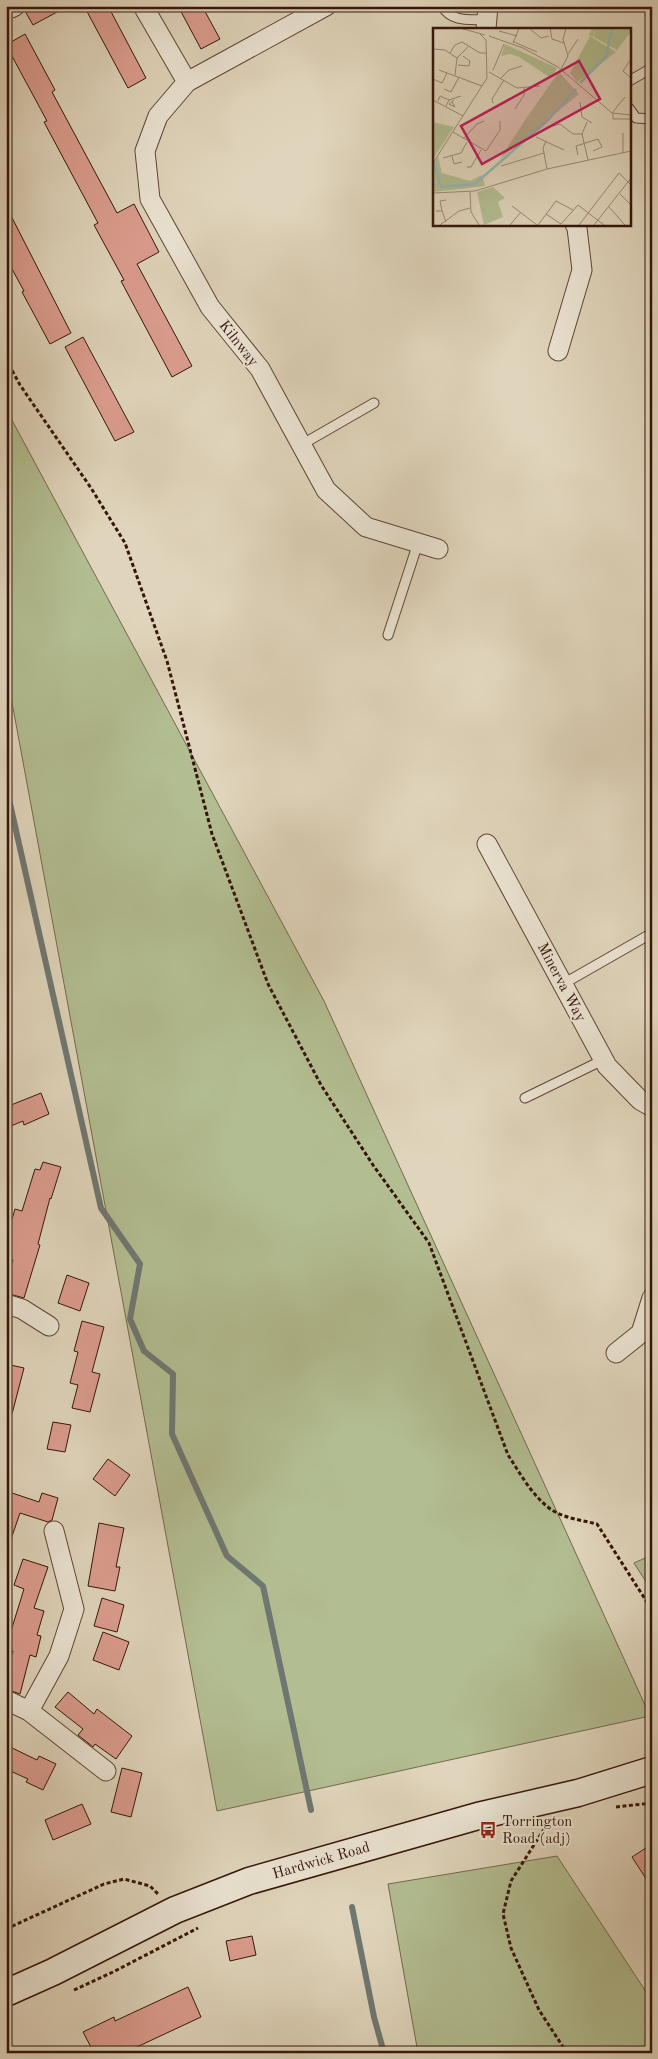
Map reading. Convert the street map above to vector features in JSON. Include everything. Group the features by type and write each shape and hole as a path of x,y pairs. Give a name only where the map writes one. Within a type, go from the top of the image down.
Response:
{"street":[{"path":"143,6 187,82"},
{"name":"Kilnway","path":"326,6 187,82 158,116 145,151 150,199 210,307 260,369 326,490 366,527 438,549"},
{"path":"558,351 582,270 576,225"},
{"name":"Minerva Way","path":"487,844 607,1066 640,1100 652,1107"},
{"path":"616,1353 641,1333 652,1298"},
{"path":"6,1304 22,1309 49,1326"},
{"path":"29,1711 59,1656 74,1609 54,1531"},
{"path":"6,1700 29,1711 106,1771"},
{"name":"Hardwick Road","path":"6,1993 53,1972 175,1910 249,1881 478,1816 578,1793 652,1770"}],"lane":[{"path":"442,6 445,12 456,19 487,18"},
{"path":"630,80 652,68"},
{"path":"630,109 636,118 652,119"},
{"path":"301,445 374,403"},
{"path":"388,635 418,543"},
{"path":"563,984 647,936"},
{"path":"526,1098 604,1060"}],"path":[{"path":"6,359 20,384 91,488 125,542 167,661 212,834 268,984 321,1085 373,1165 429,1243 508,1455 528,1486 549,1508 567,1517 597,1524 652,1610"},
{"path":"549,1822 511,1881 504,1914 510,1948 539,2010 566,2053"}],"green space":[{"path":"6,409 324,1001 650,1716 217,1811 6,670"},
{"path":"652,1555 652,1591 634,1563"},
{"path":"557,1856 652,2001 652,2053 418,2053 388,1884"}],"building":[{"path":"26,6 68,6 33,25 25,11"},
{"path":"84,6 108,6 146,78 128,88"},
{"path":"178,6 202,6 220,39 201,49"},
{"path":"25,34 55,90 52,92 117,213 134,204 159,252 137,264 192,366 172,377 121,281 124,280 94,225 98,223 44,122 47,121 6,45"},
{"path":"6,206 71,333 50,344 6,258"},
{"path":"83,337 134,432 115,441 65,347"},
{"path":"41,1093 49,1114 24,1125 23,1121 6,1128 6,1107"},
{"path":"43,1162 61,1167 50,1198 38,1244 40,1245 24,1298 6,1293 6,1285 13,1260 6,1258 6,1250 12,1230 9,1229 15,1209 22,1211 35,1169 40,1170"},
{"path":"67,1275 89,1283 80,1311 58,1303"},
{"path":"82,1321 104,1327 92,1372 100,1374 90,1412 72,1408 78,1385 70,1383 78,1352 74,1351"},
{"path":"6,1364 24,1368 12,1414 6,1414"},
{"path":"53,1422 71,1425 65,1452 47,1449"},
{"path":"108,1459 130,1475 115,1496 93,1479"},
{"path":"6,1491 39,1502 42,1493 58,1498 52,1520 48,1522 20,1513 9,1545 6,1545"},
{"path":"99,1523 124,1528 116,1567 120,1567 115,1591 88,1586"},
{"path":"23,1559 48,1567 34,1608 44,1611 37,1635 41,1636 36,1657 30,1655 20,1694 6,1689 6,1674 13,1651 6,1649 6,1647 24,1589 14,1585"},
{"path":"102,1598 124,1605 117,1632 94,1626"},
{"path":"103,1632 129,1642 119,1670 93,1660"},
{"path":"68,1692 94,1714 97,1709 132,1736 116,1759 95,1744 93,1747 78,1735 83,1729 55,1707"},
{"path":"6,1745 37,1760 39,1756 56,1764 43,1790 26,1782 28,1779 6,1769"},
{"path":"122,1768 142,1773 131,1817 111,1812"},
{"path":"82,1804 91,1824 53,1840 45,1820"},
{"path":"652,1844 652,1888 632,1857"},
{"path":"252,1936 256,1955 230,1961 226,1941"},
{"path":"188,1987 201,2017 124,2053 94,2053 83,2032 114,2017 115,2021"}],"waterway":[{"path":"6,786 101,1208 140,1264 130,1319 144,1351 173,1374 172,1434 227,1556 263,1586 311,1810"},
{"path":"352,1907 374,2017 384,2053"}],"place":[{"name":"Torrington Road (adj)","path":"488,1830"}]}
